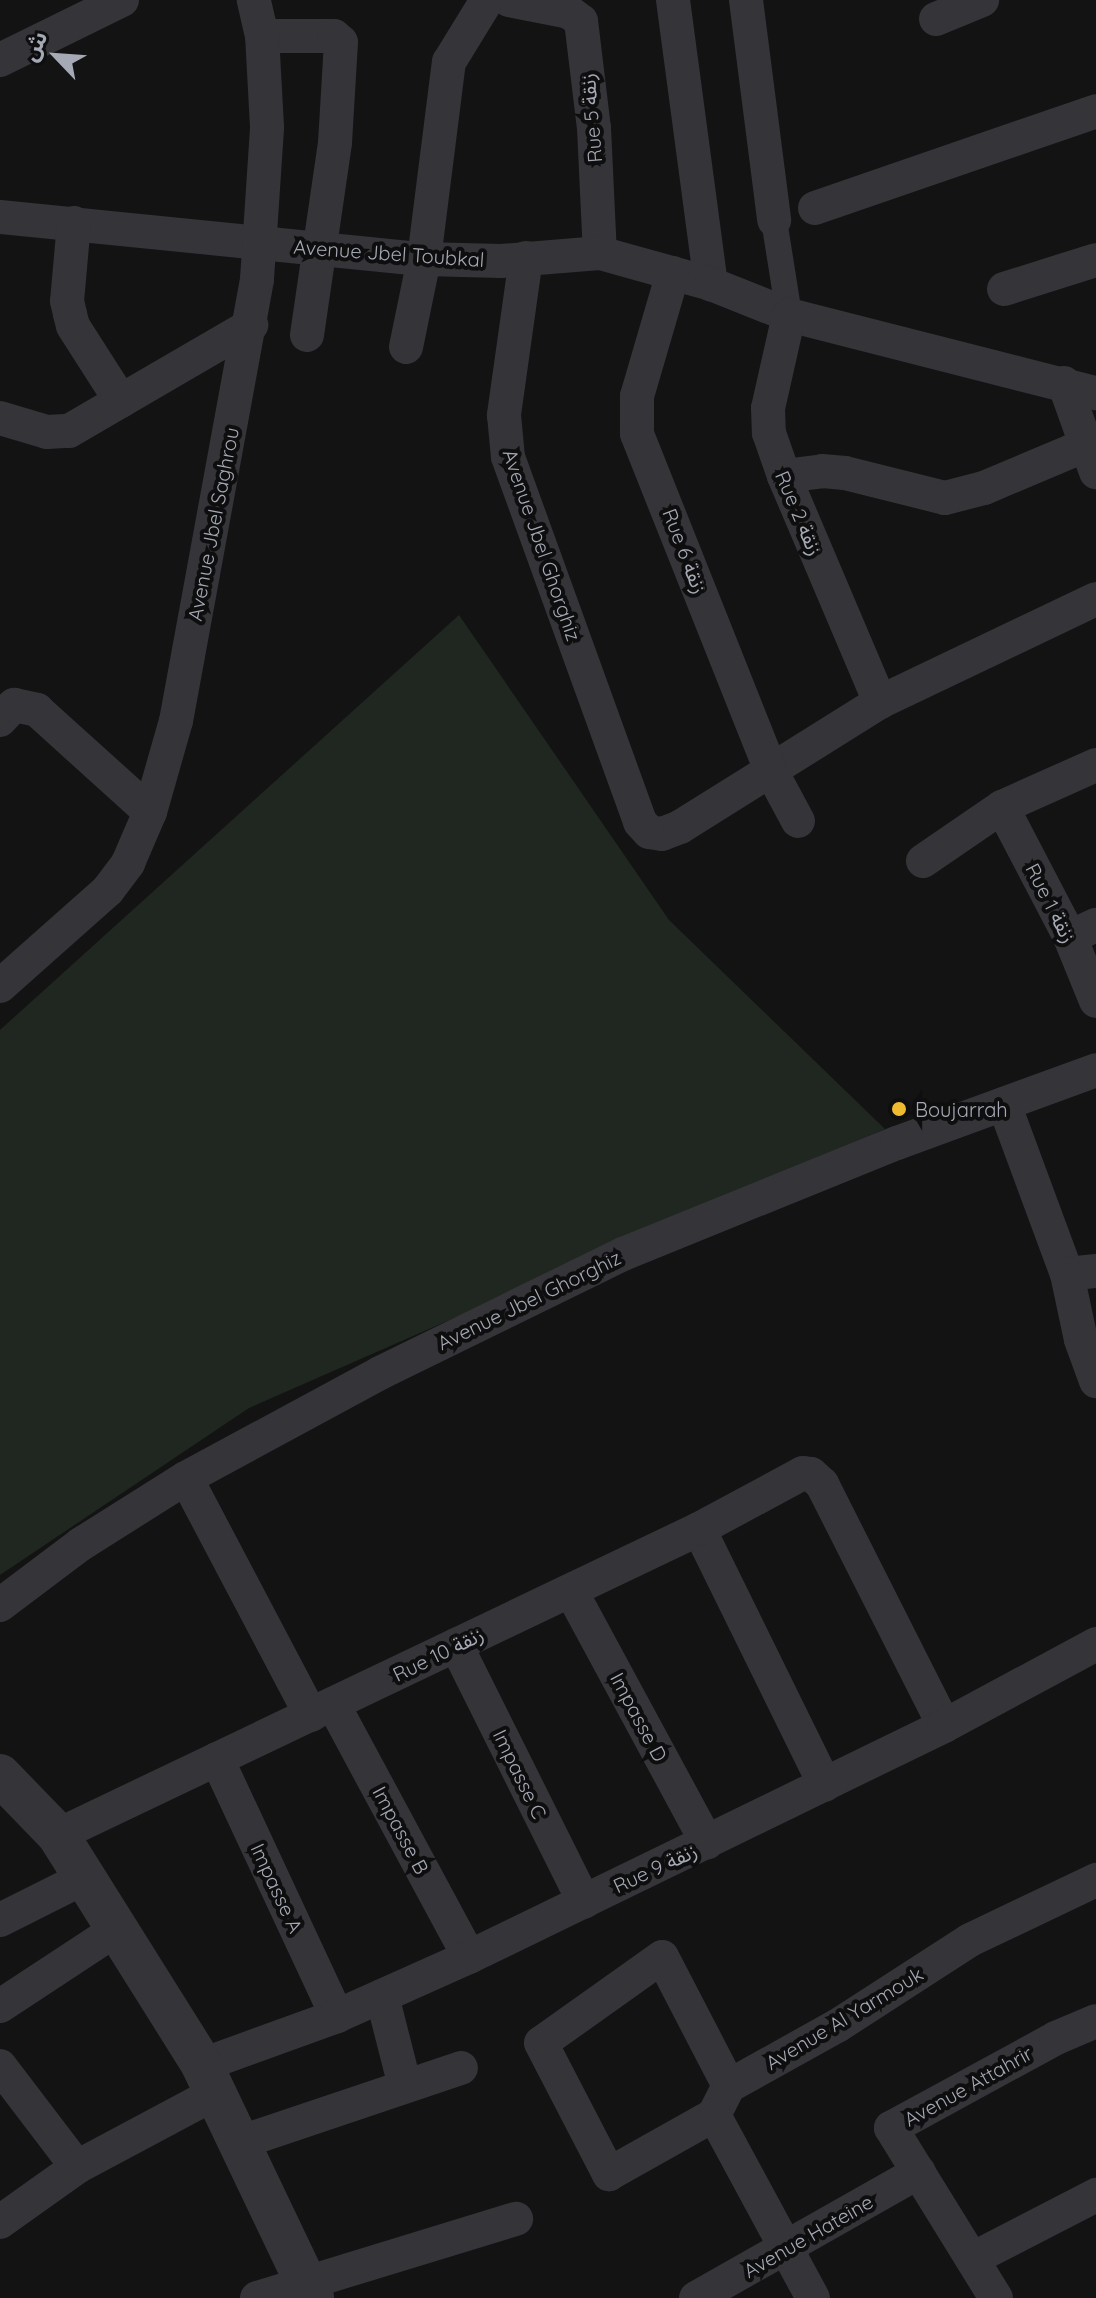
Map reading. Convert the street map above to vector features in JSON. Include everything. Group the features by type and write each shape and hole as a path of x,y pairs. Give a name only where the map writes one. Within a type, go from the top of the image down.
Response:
{"street":[{"path":"0,60 122,0"},
{"name":"Avenue Jbel Saghrou","path":"0,986 108,890 134,854 150,812 176,721 251,325 260,244 267,127 262,36 254,0"},
{"path":"406,347 424,259 449,62 487,0"},
{"name":"Rue 5 زنقة","path":"509,0 547,6 574,14 581,21 594,128 600,253"},
{"path":"673,0 711,284"},
{"path":"746,0 789,315"},
{"path":"936,19 982,0"},
{"path":"262,36 334,36 341,42 335,143 307,335"},
{"path":"815,208 1096,111"},
{"name":"Avenue Jbel Toubkal","path":"0,217 424,259 476,261 600,253 711,284 789,315 1080,388"},
{"path":"74,223 67,301 73,326 121,401"},
{"name":"Avenue Jbel Ghorghiz","path":"526,258 504,415 508,457 640,822 649,832 657,834 680,827 770,769"},
{"path":"1004,289 1096,260"},
{"name":"Rue 6 زنقة","path":"673,273 637,396 637,434 770,769 798,821"},
{"name":"Rue 2 زنقة","path":"789,315 768,408 769,433 784,476 880,702"},
{"path":"0,418 59,433 69,431 251,325"},
{"path":"784,476 822,471 845,473 945,498 1091,459 1080,388"},
{"path":"770,769 880,702 1096,599"},
{"path":"0,720 14,705 37,710 150,812"},
{"path":"923,861 1002,807 1096,765"},
{"name":"Rue 1 زنقة","path":"1002,807 1083,931 1096,1001"},
{"name":"Avenue Jbel Ghorghiz","path":"0,1605 81,1544 186,1478 380,1373 623,1254 897,1143 1096,1070"},
{"path":"1004,1104 1082,1273 1081,1340 1096,1381"},
{"name":"Rue 10 زنقة","path":"58,1835 699,1529 798,1475 816,1477 879,1591 944,1726"},
{"name":"Impasse B","path":"186,1478 469,1957"},
{"path":"699,1529 825,1785"},
{"name":"Impasse D","path":"571,1591 707,1843"},
{"name":"Rue 9 زنقة","path":"0,2222 208,2080 337,2016 469,1957 707,1843 944,1726 1096,1644"},
{"name":"Impasse C","path":"456,1645 584,1902"},
{"name":"Impasse A","path":"217,1759 337,2016"},
{"path":"0,1775 58,1835 117,1929 208,2080 241,2142 310,2289"},
{"path":"0,1920 84,1878"},
{"name":"Avenue Al Yarmouk","path":"721,2100 662,1957 541,2043 609,2174 970,1940 1096,1880"},
{"path":"0,2006 117,1929"},
{"path":"382,1996 405,2086"},
{"name":"Avenue Attahrir","path":"996,2298 891,2128 1056,2038 1096,2021"},
{"path":"0,2066 77,2167"},
{"path":"241,2142 461,2068"},
{"path":"721,2100 787,2248 813,2298"},
{"name":"Avenue Hateine","path":"696,2298 919,2172"},
{"path":"972,2259 1096,2195"},
{"path":"257,2298 310,2289 516,2219"}],"shaded area":[{"path":"459,615 669,920 885,1129 249,1408 0,1575 0,1030"}],"place":[{"name":"Boujarrah","path":"899,1109"}]}
